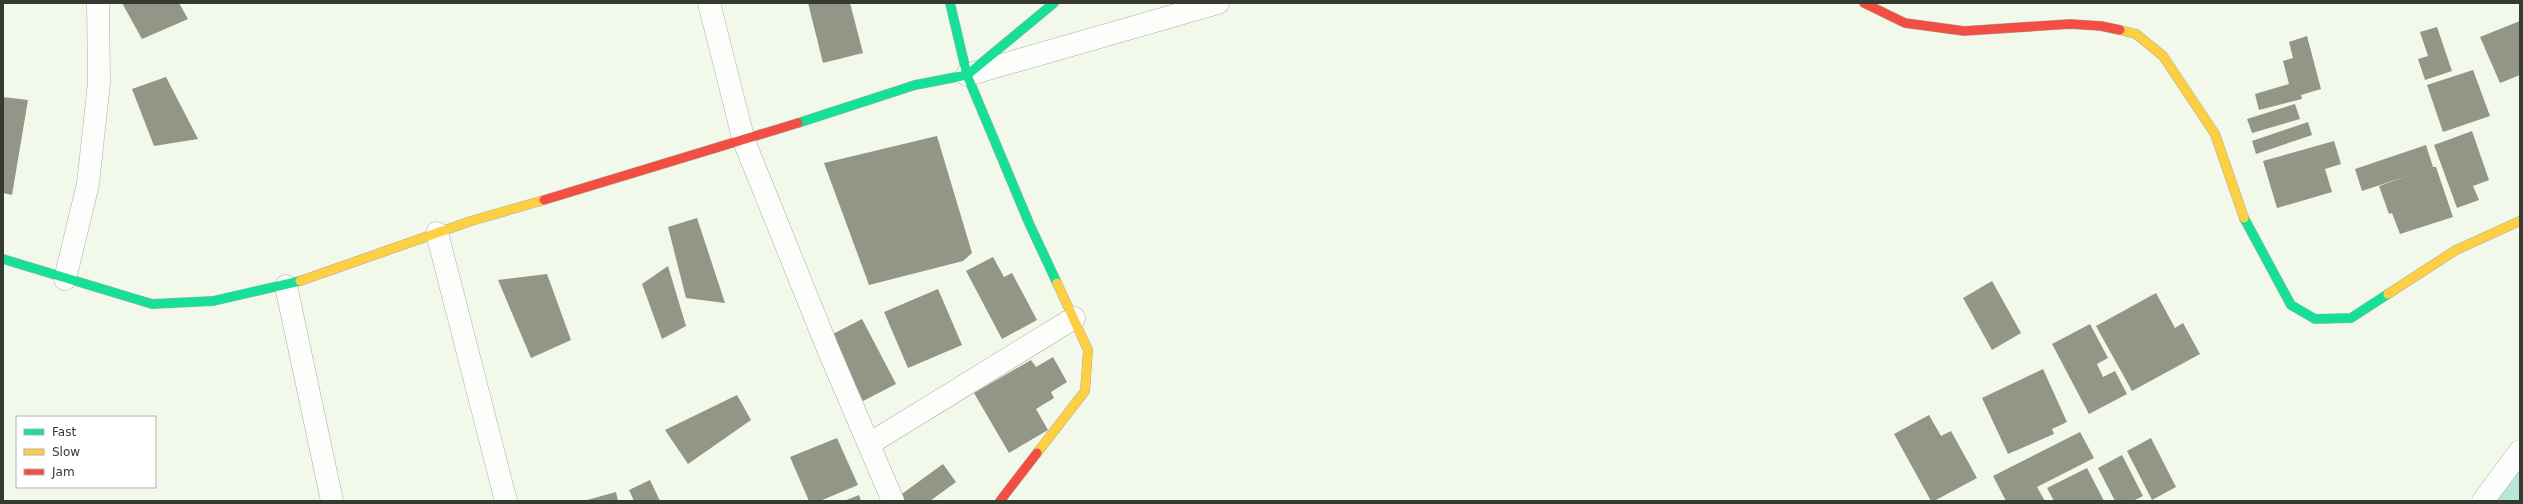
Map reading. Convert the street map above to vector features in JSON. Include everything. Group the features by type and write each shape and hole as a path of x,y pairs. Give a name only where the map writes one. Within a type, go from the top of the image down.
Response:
{"street":[{"path":"65,279 88,184 99,83 98,3"},
{"path":"708,3 744,141 822,336 893,501"},
{"path":"950,3 967,75 1029,223 1088,350 1085,391 1000,501"},
{"path":"967,75 1054,3"},
{"path":"3,259 65,279 152,304 213,301 286,286 437,233 620,176 744,141 915,85 967,75 1218,3"},
{"path":"1864,3 1905,23 1964,31 2070,24 2101,26 2136,34 2163,56 2216,134 2246,225 2291,305 2315,319 2351,318 2456,250 2520,221"},
{"path":"437,233 506,501"},
{"path":"286,286 332,501"},
{"path":"868,444 1074,318"},
{"path":"2483,501 2520,451"}],"building":[{"path":"122,3 179,3 188,19 142,39"},
{"path":"808,3 850,3 863,53 823,63"},
{"path":"2520,21 2520,75 2500,83 2480,37"},
{"path":"2437,27 2452,71 2425,80 2418,59 2428,56 2420,32"},
{"path":"2307,36 2321,89 2301,95 2302,99 2259,110 2255,94 2289,84 2283,61 2293,58 2289,42"},
{"path":"2473,70 2490,116 2443,132 2427,85"},
{"path":"166,77 198,139 154,146 132,89"},
{"path":"3,97 28,100 12,195 3,193"},
{"path":"2295,104 2300,119 2252,133 2247,119"},
{"path":"2308,122 2312,135 2256,154 2252,141"},
{"path":"2472,131 2489,180 2473,186 2479,200 2457,208 2434,145"},
{"path":"937,136 972,253 963,261 869,285 824,163"},
{"path":"2334,141 2341,164 2325,169 2332,192 2277,208 2263,161"},
{"path":"2426,145 2433,167 2436,167 2453,217 2400,234 2392,213 2389,214 2379,186 2413,174 2362,191 2355,169"},
{"path":"697,218 725,303 686,298 668,227"},
{"path":"993,257 1004,277 1012,273 1037,320 1002,339 966,271"},
{"path":"668,266 686,326 662,339 642,284"},
{"path":"547,274 571,340 531,358 498,280"},
{"path":"1992,281 2021,333 1992,350 1963,298"},
{"path":"938,289 962,345 908,368 884,312"},
{"path":"2156,293 2175,328 2183,323 2200,354 2132,391 2096,326"},
{"path":"862,319 896,384 863,401 829,336"},
{"path":"2090,324 2108,358 2097,364 2103,377 2115,371 2127,394 2089,414 2052,344"},
{"path":"1053,357 1067,382 1051,392 1054,398 1036,409 1048,430 1009,453 974,393 1031,360 1036,367"},
{"path":"2043,369 2067,422 2052,429 2054,434 2008,454 1982,398"},
{"path":"737,395 751,420 688,464 665,430"},
{"path":"1929,415 1941,436 1951,431 1977,478 1934,501 1931,501 1894,434"},
{"path":"2080,432 2094,458 2037,487 2045,501 2006,501 1993,476"},
{"path":"837,438 858,485 820,501 809,501 790,457"},
{"path":"2151,438 2176,487 2152,500 2127,451"},
{"path":"2122,455 2143,496 2133,501 2115,501 2098,468"},
{"path":"943,464 956,482 930,501 903,501 899,496"},
{"path":"2087,468 2104,501 2054,501 2047,488"},
{"path":"650,480 660,501 634,501 629,490"},
{"path":"616,492 618,501 587,500"},
{"path":"859,495 861,501 844,501"}],"waterway":[{"path":"2496,501 2520,471"}],"traffic: fast":[{"path":"950,3 967,75 1029,223 1057,283"},
{"path":"798,123 915,85 967,75 1054,3"},
{"path":"2244,218 2291,305 2315,319 2351,318 2388,294"},
{"path":"3,259 152,304 213,301 300,281"}],"traffic: slow":[{"path":"2120,30 2136,34 2163,56 2215,134 2244,218"},
{"path":"300,281 471,221 544,200"},
{"path":"2388,294 2456,250 2520,221"},
{"path":"1037,453 1085,391 1088,350 1057,283"}],"traffic: jam":[{"path":"1864,3 1905,23 1964,31 2070,24 2101,26 2120,30"},
{"path":"544,200 798,123"},
{"path":"1000,501 1037,453"}]}
